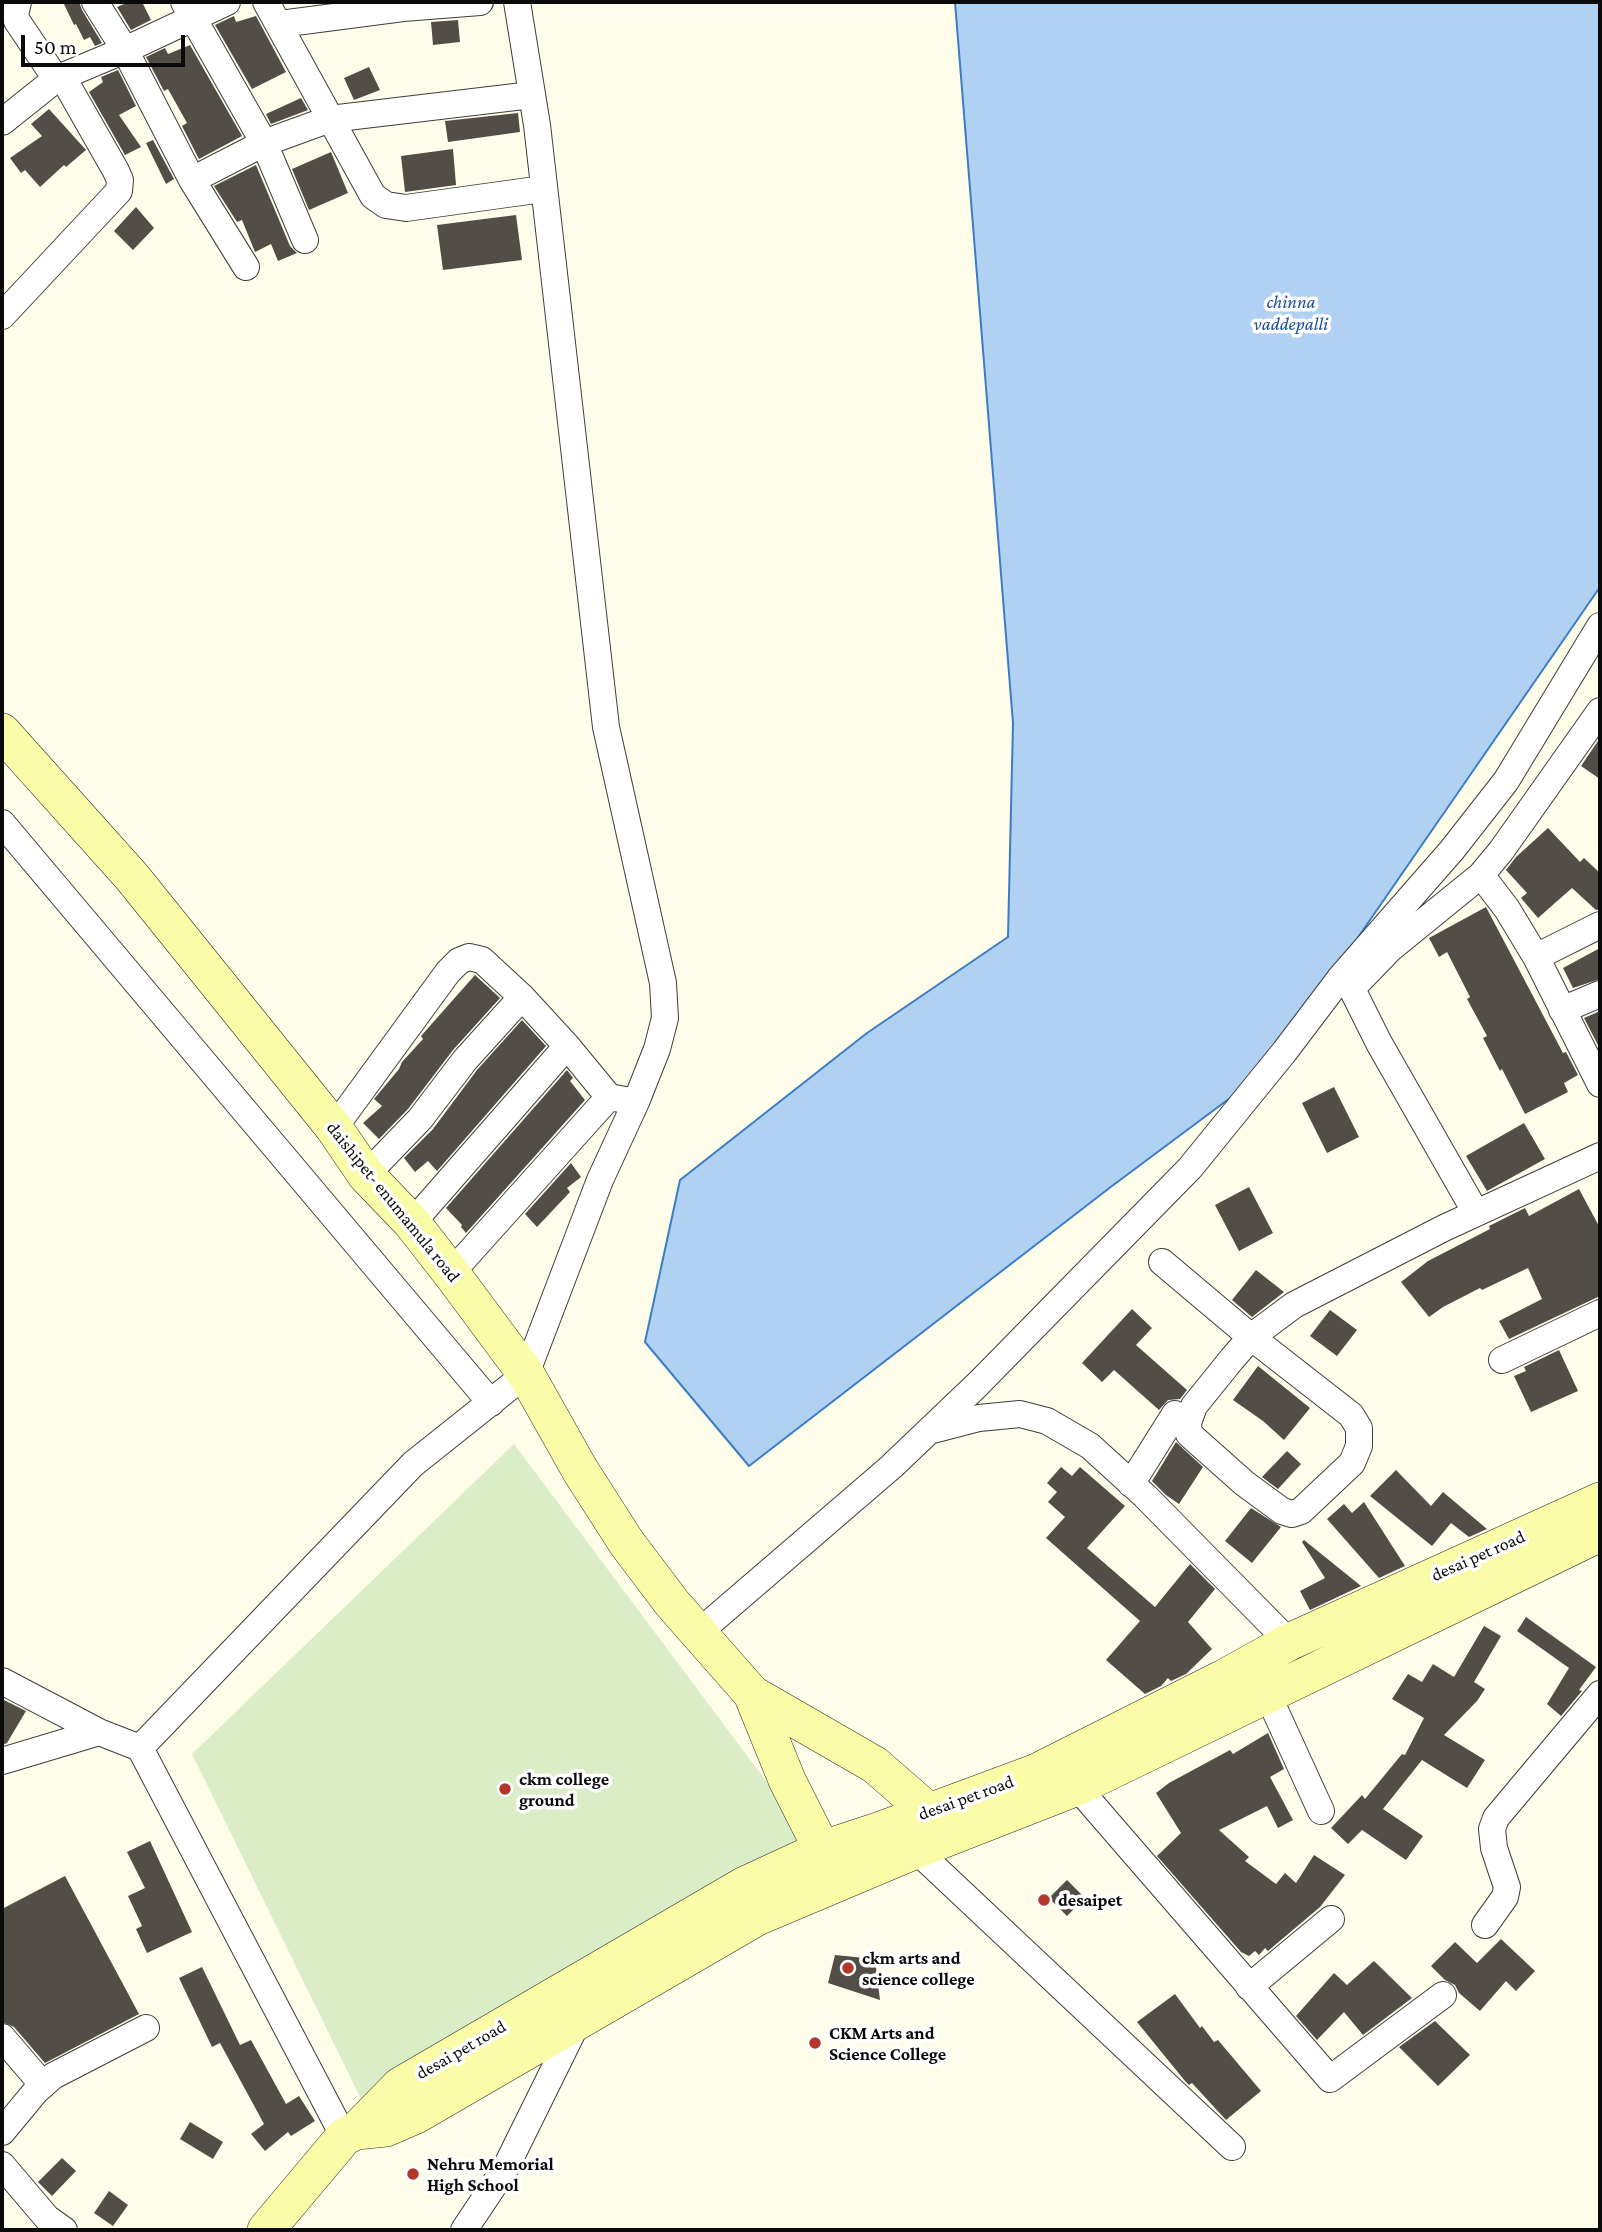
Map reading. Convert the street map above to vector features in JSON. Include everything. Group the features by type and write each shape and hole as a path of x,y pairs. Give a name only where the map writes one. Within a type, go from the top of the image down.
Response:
{"street":[{"path":"2,316 118,191 120,180 59,77 17,21 15,15 18,2"},
{"path":"95,2 125,50 192,180 246,267"},
{"path":"3,119 59,77 125,50 189,10 226,2"},
{"path":"266,2 294,16 403,5 480,2"},
{"path":"141,1748 413,1464 526,1374 595,1191 657,1049 665,1018 663,983 606,727 537,125 517,2"},
{"path":"189,10 264,143 304,240"},
{"path":"294,16 330,119 373,196 386,205 406,208 543,189"},
{"path":"192,180 264,143 330,119 531,95"},
{"path":"698,1633 891,1467 978,1384 1190,1168 1284,1051 1346,983 1506,781 1600,626"},
{"path":"1346,983 1481,875 1600,711"},
{"name":"daishipet- enumamula road","path":"2,732 131,877 334,1128 366,1175 412,1223 451,1273 526,1374 580,1470 626,1542 698,1633 752,1694 875,1765 930,1834"},
{"path":"2,823 491,1403"},
{"path":"1481,875 1507,909 1536,957 1600,1084"},
{"path":"1536,957 1600,925"},
{"path":"334,1128 448,972 459,961 469,957 482,960 522,997 609,1097 636,1102"},
{"path":"1346,983 1476,1213"},
{"path":"1562,1010 1600,994"},
{"path":"366,1175 420,1118 465,1060 522,997"},
{"path":"412,1223 567,1046"},
{"path":"451,1273 609,1097"},
{"path":"1161,1262 1251,1338 1351,1415 1359,1429 1359,1446 1352,1463 1301,1511 1292,1514 1282,1511 1244,1483 1189,1434 1188,1423 1194,1406 1251,1338 1294,1305 1372,1263 1600,1156"},
{"path":"1502,1360 1600,1313"},
{"path":"925,1432 979,1419 1020,1414 1048,1421 1090,1446 1289,1642"},
{"path":"1131,1484 1175,1414"},
{"name":"desai pet road","path":"350,2134 386,2129 416,2115 757,1917 839,1884 1037,1772 1224,1678 1289,1642 1600,1501"},
{"name":"desai pet road","path":"266,2230 350,2134 400,2086 745,1885 823,1849 846,1843 930,1834 1077,1787 1600,1533"},
{"path":"2,1681 99,1732 141,1748 350,2134"},
{"path":"1267,1693 1321,1811"},
{"name":"daishipet- enumamula road","path":"752,1694 787,1780 839,1884"},
{"path":"1485,1925 1506,1896 1507,1887 1494,1848 1492,1829 1496,1818 1600,1694"},
{"path":"2,1760 99,1732"},
{"path":"1077,1787 1330,2079 1443,1995"},
{"path":"930,1834 1231,2147"},
{"path":"1249,1987 1331,1919"},
{"path":"464,2230 506,2167 578,2021"},
{"path":"2,2132 53,2076 146,2028"},
{"path":"2,2037 43,2085"},
{"path":"2,2165 47,2218 64,2230"}],"green space":[{"path":"514,1444 837,1876 362,2101 192,1754"}],"water":[{"name":"chinna vaddepalli","path":"955,2 1600,2 1600,587 1265,1072 1112,1186 749,1466 645,1342 680,1180 867,1033 1008,937 1013,723"}],"building":[{"path":"63,2 79,2 102,43 95,46 90,37 84,40"},
{"path":"129,2 142,2 151,20 131,30 117,7"},
{"path":"234,16 236,22 256,16 286,72 252,89 215,25"},
{"path":"458,20 460,42 433,45 431,22"},
{"path":"190,45 242,136 199,159 182,126 187,123 168,89 164,91 146,57 165,48 168,54"},
{"path":"369,67 380,90 354,100 344,78"},
{"path":"118,70 136,106 119,115 141,147 125,155 89,92 103,82 101,77"},
{"path":"301,98 308,110 271,124 266,114"},
{"path":"49,109 86,150 66,167 64,165 40,187 25,170 21,173 10,158 42,136 31,124"},
{"path":"518,113 520,132 448,142 445,121"},
{"path":"153,140 174,179 166,184 146,143"},
{"path":"453,149 456,185 405,192 401,156"},
{"path":"331,152 348,193 309,210 292,169"},
{"path":"256,165 290,246 297,253 278,261 271,244 255,252 242,220 237,222 214,186"},
{"path":"136,207 154,228 133,250 114,231"},
{"path":"516,215 522,260 443,270 437,225"},
{"path":"1600,738 1600,779 1581,766"},
{"path":"1548,828 1580,862 1584,858 1600,873 1600,909 1596,910 1572,888 1538,918 1521,898 1527,893 1506,870 1516,857"},
{"path":"1486,907 1563,1053 1566,1052 1578,1075 1564,1083 1568,1092 1525,1114 1483,1038 1487,1036 1467,999 1470,997 1447,952 1439,957 1429,938"},
{"path":"1600,948 1600,979 1573,988 1563,968"},
{"path":"475,975 500,998 453,1050 408,1109 379,1139 363,1123 382,1106 374,1099 423,1039 421,1036"},
{"path":"1600,1011 1600,1049 1584,1018"},
{"path":"522,1020 546,1046 437,1171 428,1161 415,1172 404,1158 433,1129 477,1070"},
{"path":"567,1070 573,1078 570,1081 585,1100 466,1233 446,1208"},
{"path":"1334,1087 1359,1137 1327,1153 1302,1103"},
{"path":"1524,1123 1545,1159 1487,1191 1466,1156"},
{"path":"571,1163 581,1177 567,1188 570,1192 537,1227 525,1214"},
{"path":"1249,1187 1273,1233 1239,1251 1215,1205"},
{"path":"1579,1189 1600,1228 1600,1296 1509,1339 1499,1321 1542,1299 1528,1268 1482,1290 1480,1288 1429,1317 1401,1282 1428,1261 1490,1229 1489,1226 1525,1208 1529,1216"},
{"path":"1256,1270 1284,1292 1252,1317 1232,1300"},
{"path":"1132,1309 1152,1328 1136,1345 1187,1390 1180,1399 1168,1400 1159,1410 1114,1370 1102,1382 1082,1363"},
{"path":"1330,1310 1357,1330 1337,1356 1310,1336"},
{"path":"1559,1350 1578,1391 1531,1412 1514,1376 1526,1371 1524,1367"},
{"path":"1258,1366 1310,1408 1284,1440 1233,1400"},
{"path":"1176,1442 1203,1467 1179,1504 1152,1481"},
{"path":"1287,1451 1301,1464 1278,1489 1262,1477"},
{"path":"1061,1467 1072,1476 1080,1467 1125,1506 1087,1548 1155,1607 1190,1564 1215,1589 1188,1622 1212,1649 1186,1674 1171,1681 1168,1678 1161,1686 1145,1694 1106,1660 1140,1621 1046,1538 1065,1517 1048,1502 1057,1492 1047,1483"},
{"path":"1396,1470 1431,1506 1443,1492 1487,1529 1469,1537 1451,1523 1432,1546 1370,1496"},
{"path":"1364,1502 1405,1566 1379,1578 1327,1519 1344,1504 1352,1513"},
{"path":"1251,1508 1281,1527 1252,1563 1225,1541"},
{"path":"1304,1540 1361,1586 1310,1610 1300,1591 1325,1578 1302,1542"},
{"path":"1526,1617 1596,1667 1579,1690 1582,1691 1561,1716 1547,1704 1569,1668 1517,1631"},
{"path":"1484,1626 1501,1636 1474,1682 1485,1689 1444,1735 1485,1760 1467,1788 1422,1760 1383,1809 1423,1836 1406,1860 1362,1830 1348,1844 1331,1828 1362,1795 1365,1799 1402,1754 1405,1755 1424,1718 1392,1699 1408,1674 1422,1682 1433,1664 1454,1677"},
{"path":"2,1699 26,1711 7,1743 2,1745"},
{"path":"1268,1733 1284,1769 1270,1777 1293,1820 1278,1828 1267,1806 1219,1830 1249,1857 1245,1861 1276,1884 1285,1873 1296,1883 1314,1855 1345,1875 1320,1907 1268,1951 1265,1948 1259,1955 1255,1951 1249,1956 1241,1952 1157,1856 1181,1833 1156,1793 1169,1783 1230,1750 1233,1754"},
{"path":"150,1841 192,1932 147,1953 136,1929 142,1926 128,1896 145,1888 127,1852"},
{"path":"65,1876 139,2014 45,2063 14,2027 2,2022 2,1909"},
{"path":"1067,1880 1085,1898 1067,1916 1049,1898"},
{"path":"1501,1939 1535,1971 1516,1991 1506,1981 1480,2011 1459,1993 1455,1985 1445,1980 1431,1966 1455,1942 1477,1963"},
{"path":"835,1955 875,1959 880,2000 828,1983"},
{"path":"1374,1961 1412,1998 1363,2035 1344,2012 1317,2040 1296,2016 1334,1973 1347,1985"},
{"path":"202,1967 240,2045 251,2040 286,2104 299,2096 315,2121 291,2136 288,2132 265,2151 251,2134 264,2124 220,2043 212,2047 179,1978"},
{"path":"1175,1994 1200,2028 1202,2026 1214,2042 1218,2040 1261,2091 1226,2120 1192,2083 1189,2085 1185,2081 1137,2022"},
{"path":"1435,2021 1470,2055 1438,2086 1399,2047"},
{"path":"190,2122 223,2142 213,2159 180,2139"},
{"path":"62,2158 76,2171 52,2196 38,2182"},
{"path":"109,2191 128,2205 113,2226 94,2213"}],"place":[{"name":"ckm college ground","path":"505,1789"},
{"name":"desaipet","path":"1044,1900"},
{"name":"ckm arts and science college","path":"848,1968"},
{"name":"CKM Arts and Science College","path":"815,2043"},
{"name":"Nehru Memorial High School","path":"413,2174"}]}
